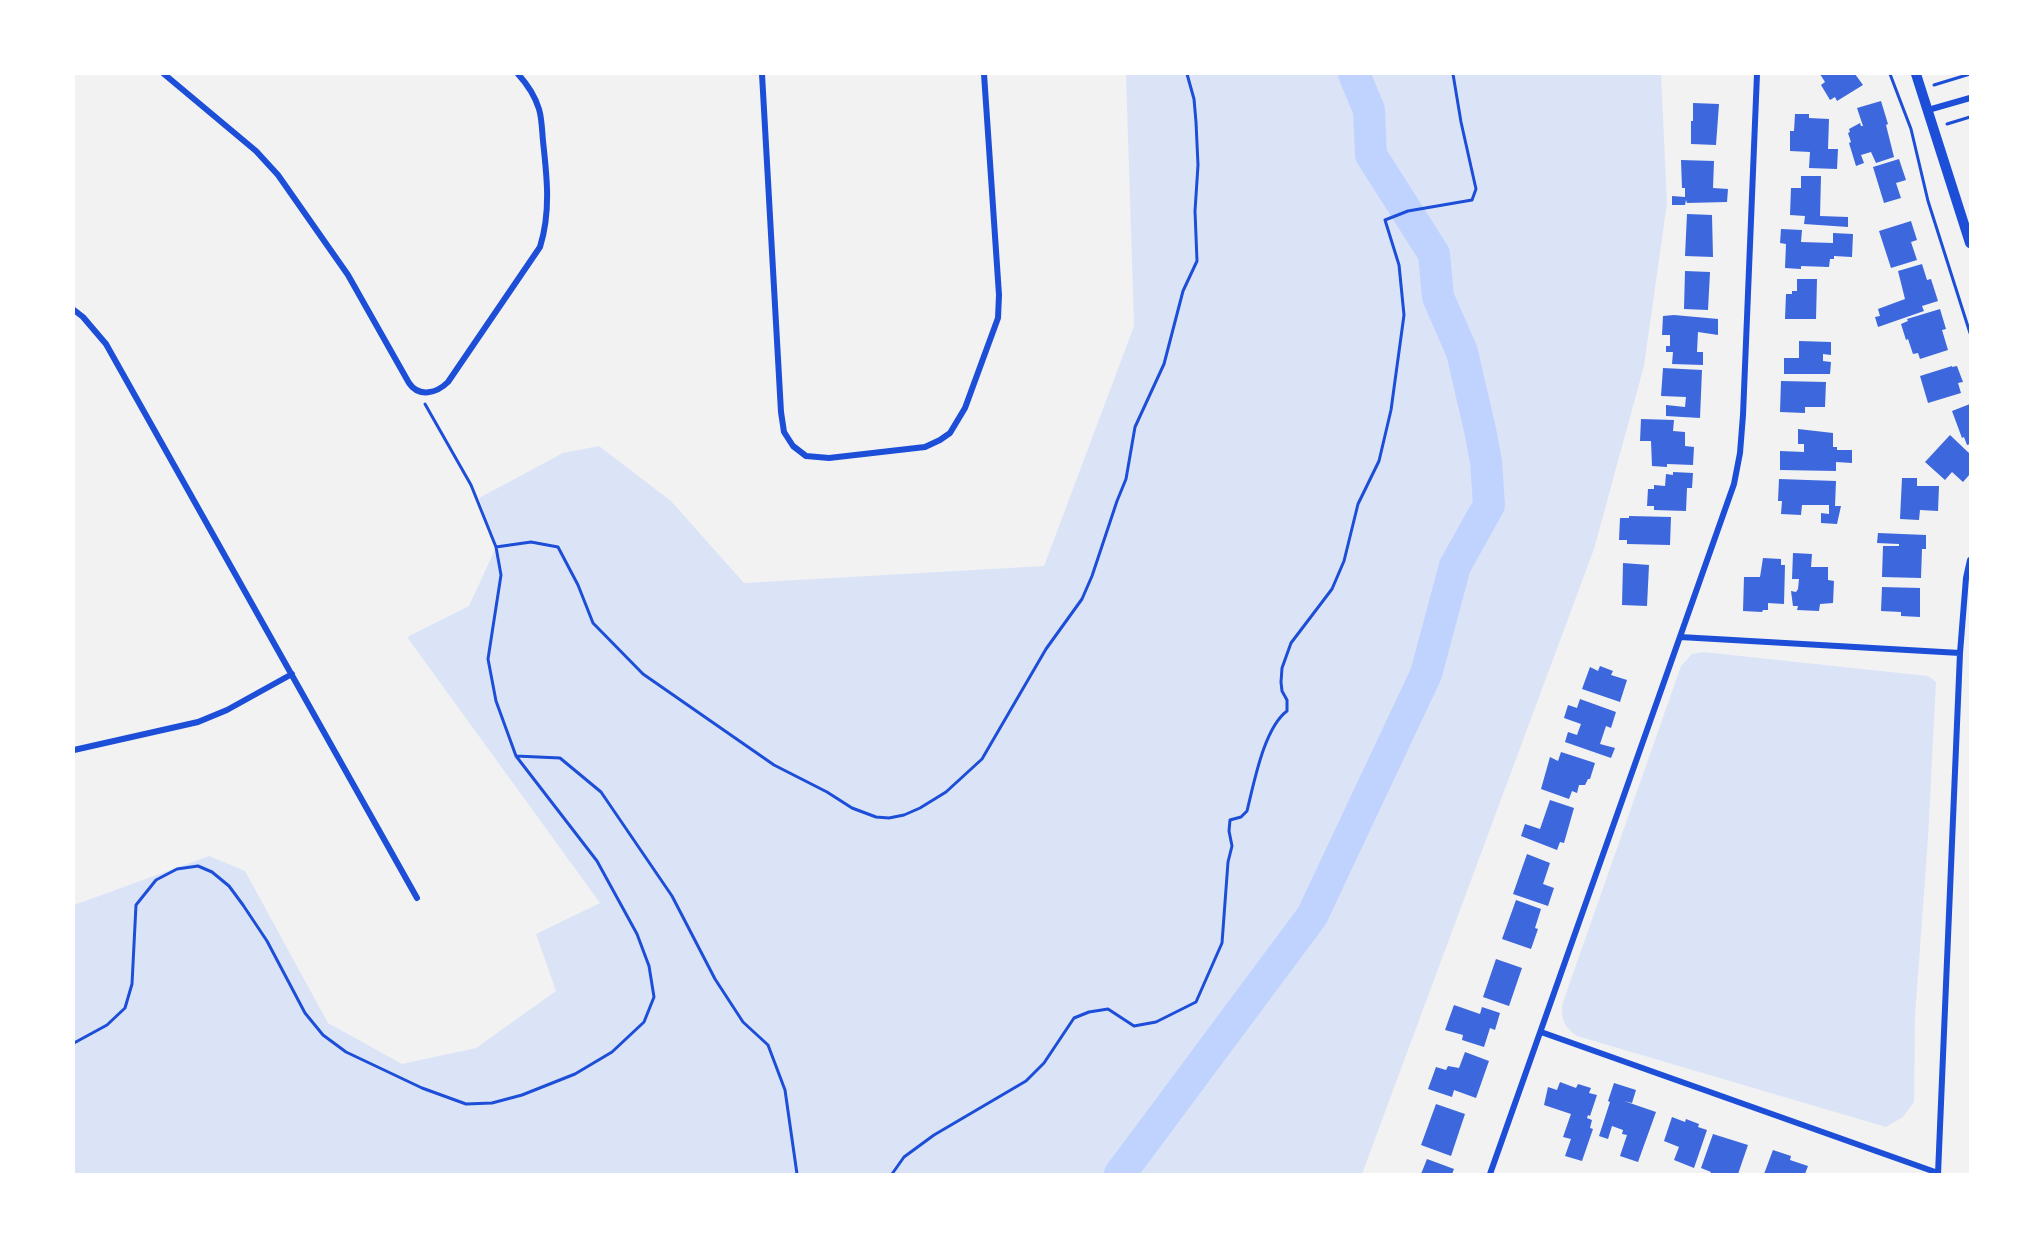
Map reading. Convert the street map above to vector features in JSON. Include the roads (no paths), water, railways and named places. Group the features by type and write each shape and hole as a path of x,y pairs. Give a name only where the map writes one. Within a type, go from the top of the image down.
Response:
{"street":[{"path":"164,74 256,151 278,175 348,275 413,389 426,393 435,391 448,382 540,247 546,228 547,185 539,111 525,82 518,74"},
{"path":"762,74 784,432 793,446 806,456 829,458 925,447 950,433 965,408 998,318 999,296 984,74"},
{"path":"1490,1174 1734,484 1740,453 1757,74"},
{"path":"1916,74 1971,243"},
{"path":"1928,110 1971,98"},
{"path":"74,310 106,344 417,898"},
{"path":"1541,1032 1938,1174 1960,652 1966,578 1971,560"},
{"path":"1680,637 1960,652"},
{"path":"74,750 198,722 227,710 292,674"}],"waterway":[{"path":"1120,1174 1312,916 1426,674 1455,566 1489,505 1486,461 1480,430 1462,352 1438,297 1434,254 1371,155 1369,110 1354,74"}]}
